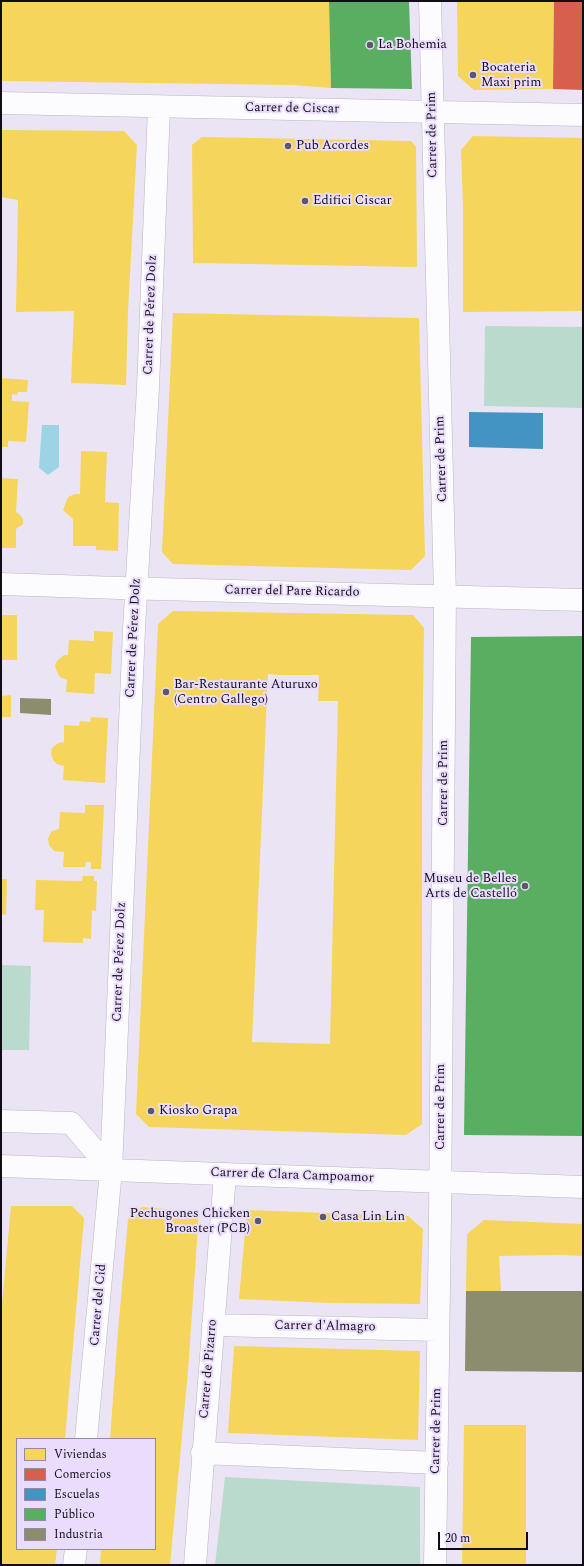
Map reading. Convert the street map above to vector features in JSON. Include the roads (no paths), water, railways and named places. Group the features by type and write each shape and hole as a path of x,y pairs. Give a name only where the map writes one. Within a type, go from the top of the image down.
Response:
{"street":[{"name":"Carrer de Prim","path":"430,1 445,595 435,1565"},
{"name":"Carrer de Ciscar","path":"1,103 583,115"},
{"name":"Carrer de Pérez Dolz","path":"111,1170 136,589 148,380 159,107"},
{"name":"Carrer del Pare Ricardo","path":"1,584 136,589 445,595 583,600"},
{"path":"1,1106 37,1107"},
{"path":"1,1121 71,1123 111,1170"},
{"name":"Carrer de Clara Campoamor","path":"1,1166 583,1187"},
{"name":"Carrer del Cid","path":"86,1438 111,1170"},
{"name":"Carrer de Pizarro","path":"195,1565 202,1453 225,1174"},
{"name":"Carrer d'Almagro","path":"213,1325 438,1330"},
{"path":"202,1453 437,1463"},
{"path":"74,1565 76,1550"}],"water":[{"path":"42,425 59,425 59,467 48,475 39,468"}],"place":[{"name":"La Bohemia","path":"370,45"},
{"name":"Bocateria Maxi prim","path":"473,75"},
{"name":"Pub Acordes","path":"288,146"},
{"name":"Edifici Ciscar","path":"305,201"},
{"name":"Bar-Restaurante Aturuxo (Centro Gallego)","path":"166,692"},
{"name":"Museu de Belles Arts de Castelló","path":"525,886"},
{"name":"Kiosko Grapa","path":"151,1111"},
{"name":"Casa Lin Lin","path":"323,1217"},
{"name":"Pechugones Chicken Broaster (PCB)","path":"258,1221"}]}
